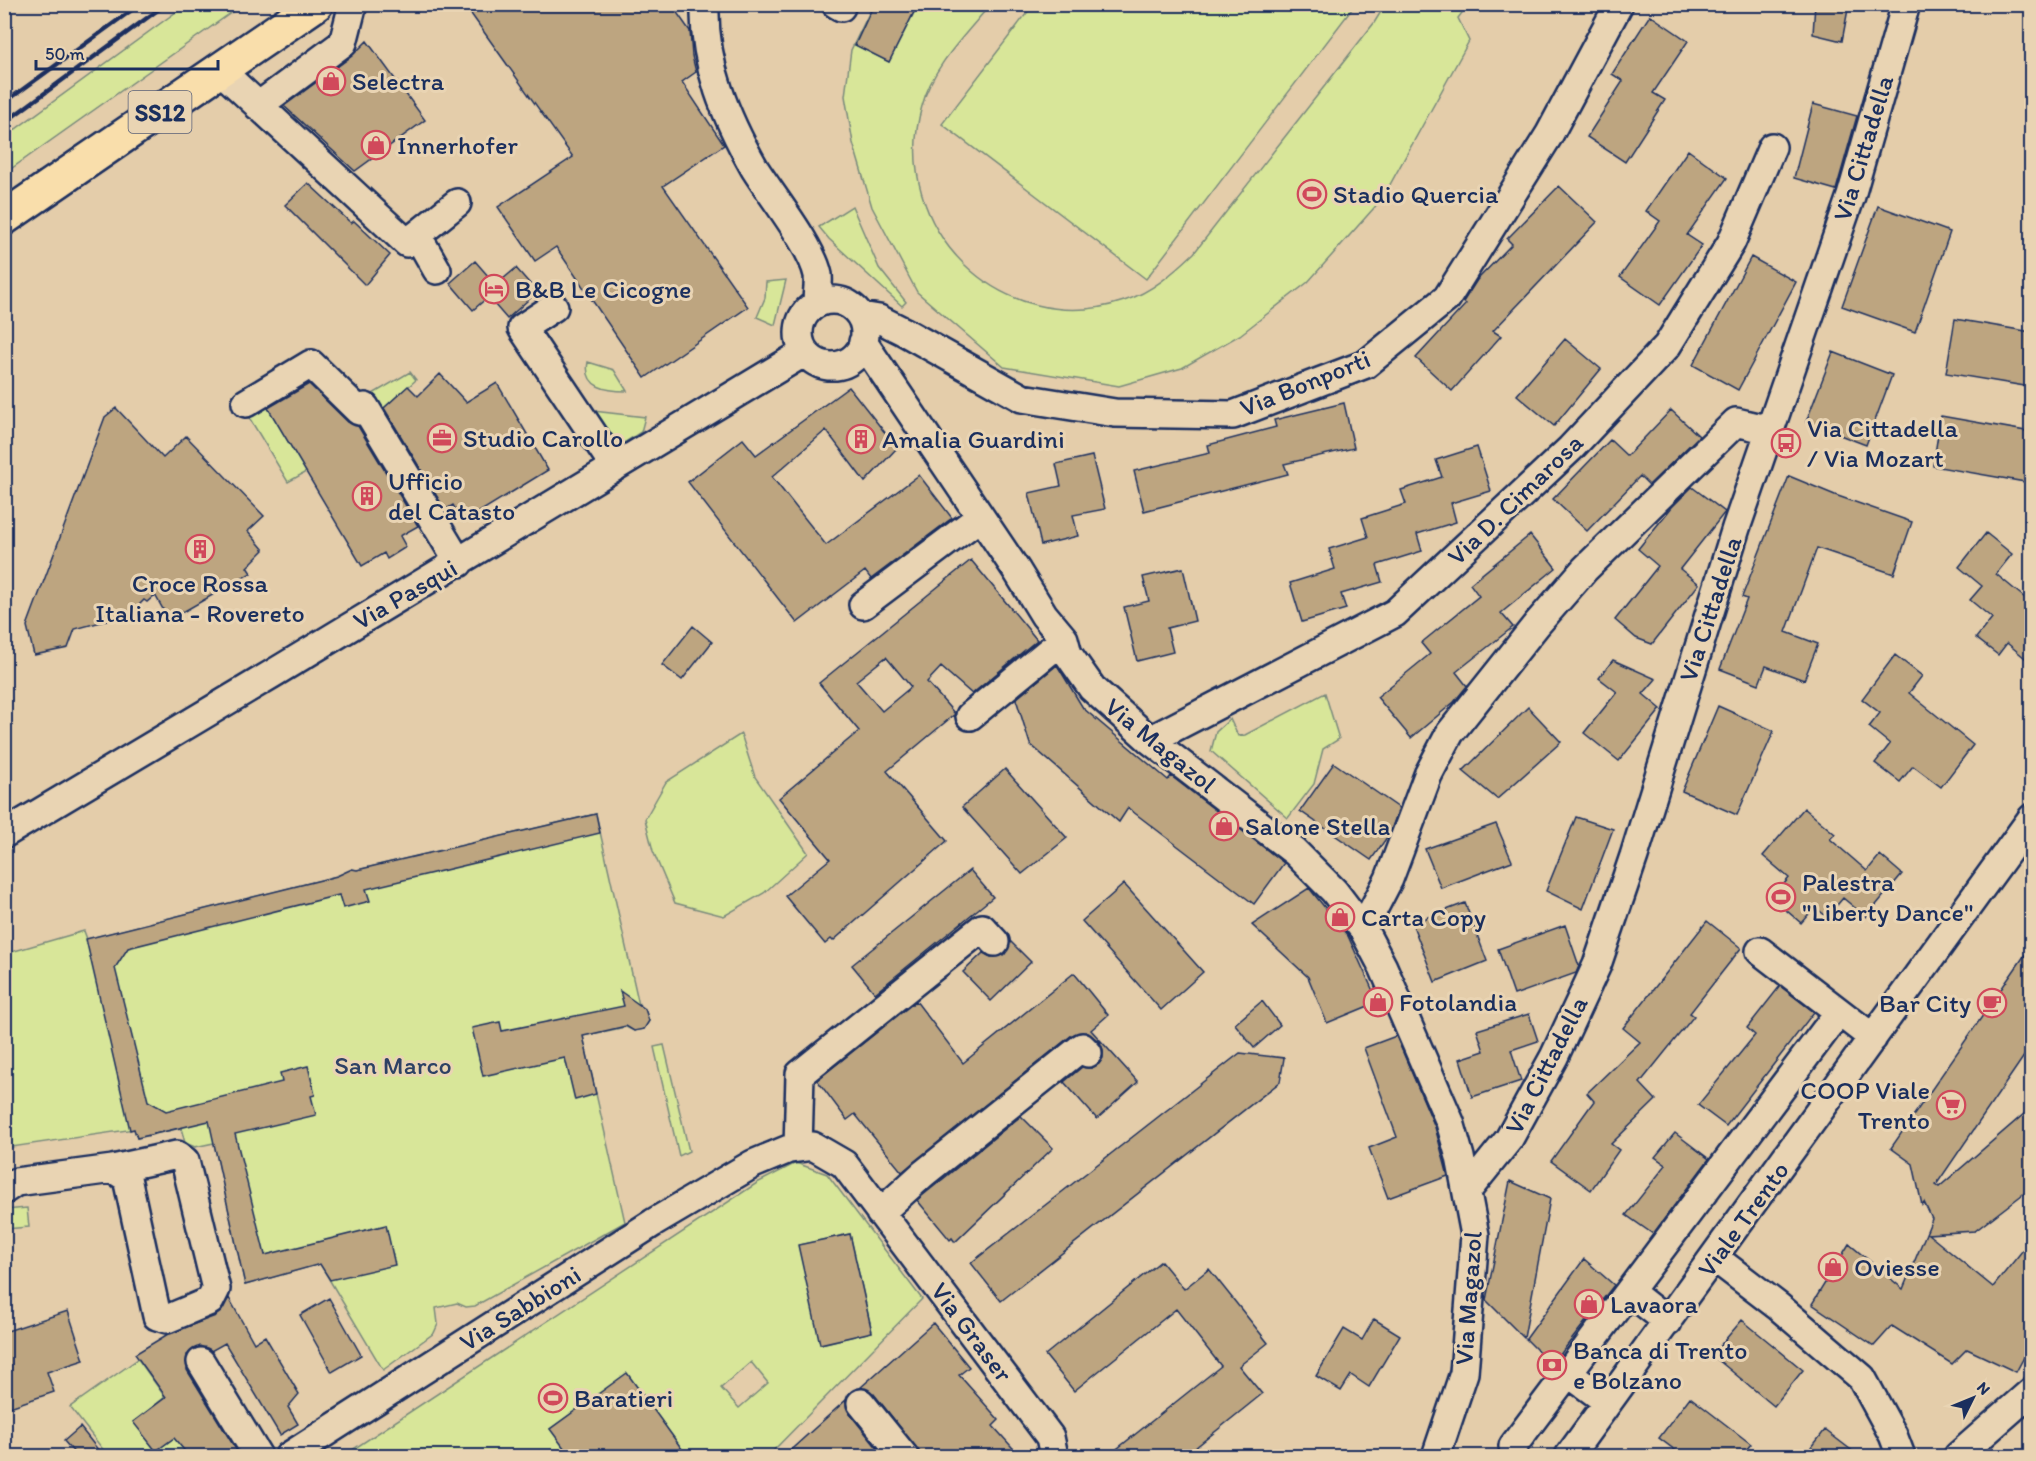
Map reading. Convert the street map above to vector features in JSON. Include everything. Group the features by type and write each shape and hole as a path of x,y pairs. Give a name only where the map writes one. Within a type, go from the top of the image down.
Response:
{"main road":[{"name":"SS12","path":"4,218 316,4"}],"street":[{"path":"258,106 343,43 354,4"},
{"path":"705,4 704,26 715,83 755,168 804,246 818,275 817,303"},
{"path":"836,4 841,7 842,4"},
{"name":"Via Bonporti","path":"862,329 887,323 1022,398 1115,413 1233,415 1366,364 1447,298 1550,135 1619,4"},
{"name":"Via Cittadella","path":"1467,1191 1509,1139 1554,1057 1597,964 1634,856 1732,539 1851,196 1906,4"},
{"path":"220,70 407,243 457,203"},
{"name":"Via D. Cimarosa","path":"1150,740 1395,613 1570,449 1667,346 1731,243 1772,147"},
{"path":"417,235 437,270"},
{"path":"829,299 841,301 852,307 862,329 856,355 845,364 816,362 805,352 799,339 799,325 806,312 817,303 829,299"},
{"path":"554,307 522,328 615,467"},
{"name":"Via Magazol","path":"862,329 980,517 1044,615 1064,639 1068,654 1092,688 1150,740 1295,852 1335,891 1363,929 1383,967 1450,1122 1475,1235 1464,1373 1436,1456"},
{"name":"Via Pasqui","path":"4,834 225,700 459,563 805,352"},
{"path":"246,403 311,364 359,411 365,407 459,563"},
{"path":"1363,929 1389,879 1428,775 1450,733 1529,633 1585,569 1736,422 1770,430"},
{"path":"863,605 980,517"},
{"path":"970,716 1064,639"},
{"name":"Viale Trento","path":"1569,1456 2031,820"},
{"path":"798,1148 800,1074 832,1056 982,928 995,942"},
{"path":"1760,951 1873,1038"},
{"path":"1513,1446 1839,1012"},
{"path":"880,1213 927,1178 1082,1047 1088,1053"},
{"name":"Via Graser","path":"798,1148 813,1146 844,1164 1050,1437 1054,1456"},
{"name":"Via Sabbioni","path":"289,1456 653,1223 753,1164 798,1148"},
{"path":"4,1190 16,1182 113,1169 177,1155 185,1161 216,1289 210,1300 167,1319 157,1316 127,1178 113,1169"},
{"path":"1714,1258 1779,1307 1862,1378 1893,1435 1901,1456"},
{"path":"1630,1292 1668,1322"},
{"path":"201,1362 258,1456"},
{"path":"1567,1372 1608,1402"},
{"path":"1958,1456 2031,1391"},
{"path":"861,1402 904,1456"}],"green space":[{"path":"187,4 242,5 5,173 5,137"},
{"name":"Stadio Quercia","path":"873,5 855,45 889,62 918,5 990,5 950,52 927,92 922,106 916,151 922,193 938,232 964,264 997,289 1036,305 1079,309 1124,301 1144,293 1170,275 1194,253 1374,23 1385,5 1468,5 1458,18 1469,41 1382,199 1308,282 1240,335 1182,368 1119,386 1004,367 917,292 872,207 853,143 845,96 851,50"},
{"path":"1033,5 1355,5 1146,279 942,124"},
{"path":"852,206 879,268 906,302 902,306 819,227"},
{"path":"786,280 775,325 757,317 765,298 766,282"},
{"path":"588,362 614,370 627,391 605,389 593,383 587,371"},
{"path":"410,372 416,380 392,401 436,475 423,483 371,395"},
{"path":"266,404 306,472 288,482 247,414"},
{"path":"593,411 645,417 641,432 610,452"},
{"path":"1325,693 1339,739 1323,749 1314,784 1288,818 1211,751 1216,732 1230,719 1238,736 1245,735"},
{"path":"741,734 755,777 808,853 764,893 724,916 675,903 653,851 645,819 666,782"},
{"name":"San Marco","path":"596,814 639,1005 645,1009 649,1021 644,1029 634,1031 626,1027 583,1036 625,1222 475,1306 466,1307 457,1303 436,1308 438,1324 434,1333 383,1370 320,1264 245,1285 214,1143 195,1147 185,1143 181,1128 137,1138 134,1129 5,1148 4,954 84,931 87,939 337,876 352,869 357,870"},
{"path":"664,1045 689,1151 679,1156 654,1047"},
{"path":"796,1163 827,1174 922,1299 768,1456 687,1456 627,1374 550,1429 570,1456 343,1456 757,1183","holes":["850,1234 872,1332 821,1344 799,1245","751,1362 768,1383 739,1408 721,1388"]},
{"path":"27,1208 29,1227 5,1229 5,1210"},
{"path":"138,1359 165,1397 134,1422 156,1451 174,1438 189,1456 108,1456 70,1407"}],"building":[{"path":"464,4 671,4 690,31 696,72 682,82 724,145 663,186 748,307 645,378 556,247 535,261 498,207 573,157"},
{"path":"874,4 918,4 889,62 855,45"},
{"path":"1815,4 1849,4 1842,41 1813,34"},
{"path":"1650,15 1688,41 1653,93 1665,100 1625,162 1587,137 1623,81 1612,74"},
{"path":"367,41 425,120 355,171 284,106 352,56"},
{"path":"1813,104 1857,116 1836,190 1794,178"},
{"path":"1688,150 1727,178 1687,235 1702,245 1660,305 1620,277 1660,221 1646,211"},
{"path":"308,183 390,255 365,285 285,205"},
{"path":"1559,186 1597,222 1493,331 1501,336 1452,391 1416,358 1466,304 1463,302 1477,280 1512,244 1507,239"},
{"path":"1878,206 1950,232 1915,332 1842,306"},
{"path":"1751,257 1796,282 1738,390 1693,365"},
{"name":"B&B Le Cicogne","path":"475,261 496,285 516,268 537,292 507,319 488,297 473,310 450,283"},
{"path":"1955,319 2031,332 2031,387 1946,373"},
{"path":"1565,339 1601,369 1554,426 1517,395"},
{"path":"1833,352 1892,375 1866,445 1806,422"},
{"path":"440,374 466,402 497,383 548,470 463,522 453,505 445,510 384,408 408,386 418,396"},
{"name":"Ufficio del Catasto","path":"309,384 348,422 358,426 418,526 400,536 406,547 387,559 384,553 362,566 268,408"},
{"path":"849,387 897,448 865,482 826,430 772,477 826,545 919,475 952,518 871,579 865,571 797,623 688,482 743,439 756,455"},
{"path":"1344,403 1354,448 1284,464 1288,474 1144,511 1134,471 1210,453 1208,445 1276,427 1274,420"},
{"path":"116,408 163,458 186,436 264,516 248,531 264,550 247,567 251,573 169,620 155,595 147,602 144,600 130,614 75,629 68,648 34,655 27,626 105,417"},
{"path":"1671,410 1699,436 1649,485 1640,476 1587,531 1553,499 1610,440 1627,456"},
{"path":"1941,416 2031,432 2031,483 1933,466"},
{"path":"1477,447 1491,491 1451,503 1456,522 1417,534 1422,551 1377,565 1382,582 1341,594 1346,609 1302,622 1290,583 1335,569 1329,549 1368,537 1362,518 1406,504 1401,490 1442,477 1436,460"},
{"path":"1092,456 1105,509 1073,515 1078,536 1041,545 1029,493 1061,486 1056,464"},
{"path":"1789,476 1912,522 1894,574 1817,548 1786,632 1818,644 1804,680 1766,666 1759,684 1720,669 1747,599 1742,597"},
{"path":"1692,487 1725,512 1680,569 1699,584 1652,644 1636,638 1615,620 1658,566 1638,549 1672,507"},
{"path":"1986,533 2012,554 1996,574 2031,603 2031,663 2007,643 1998,655 1976,638 1992,618 1970,600 1982,586 1959,567"},
{"path":"1530,535 1556,568 1501,613 1513,627 1456,672 1467,686 1454,702 1411,738 1377,697 1430,654 1421,643 1479,596 1470,584"},
{"path":"971,560 1037,640 972,694 941,667 927,682 955,714 887,771 947,841 833,941 831,939 825,944 785,896 830,859 779,798 859,731 819,683","holes":["886,657 911,687 882,711 856,681"]},
{"path":"1183,568 1195,621 1167,628 1173,652 1137,661 1124,607 1149,601 1143,577"},
{"path":"693,626 712,642 682,680 662,665"},
{"path":"1895,655 1922,676 1909,693 1973,745 1941,787 1913,766 1900,782 1875,763 1890,744 1869,727 1880,713 1862,699"},
{"path":"1613,660 1656,679 1643,694 1661,709 1619,761 1584,733 1617,692 1599,678"},
{"path":"1057,665 1083,708 1168,780 1171,776 1284,863 1254,904 1128,808 1119,822 1030,744 1016,699"},
{"path":"1718,706 1774,731 1737,815 1682,791"},
{"path":"1528,707 1561,742 1497,799 1463,771"},
{"path":"1334,763 1399,808 1390,833 1371,860 1300,811"},
{"path":"1005,769 1067,838 1022,874 962,807"},
{"path":"1804,808 1835,834 1830,839 1867,871 1880,855 1902,874 1866,917 1843,898 1827,917 1815,907 1801,923 1772,898 1789,878 1763,856"},
{"path":"596,814 600,833 366,889 370,901 343,908 339,895 128,948 115,968 148,1101 166,1111 282,1082 280,1073 308,1066 315,1095 311,1096 316,1115 235,1134 265,1255 386,1225 395,1265 330,1280 320,1264 245,1285 209,1121 137,1138 134,1129 130,1130 86,939 337,876 352,869 357,870"},
{"path":"1576,817 1613,829 1583,909 1546,891"},
{"path":"1496,824 1512,861 1441,888 1425,849"},
{"path":"970,870 993,897 875,993 852,965"},
{"path":"1124,884 1203,972 1161,1010 1082,921"},
{"path":"1309,888 1348,936 1378,1002 1327,1023 1308,977 1252,925"},
{"path":"1465,903 1487,961 1435,982 1412,923"},
{"path":"1707,921 1741,948 1690,1013 1694,1016 1640,1083 1656,1100 1611,1144 1619,1150 1591,1190 1551,1161 1594,1101 1587,1093 1640,1042 1623,1028"},
{"path":"1565,925 1579,966 1576,973 1514,995 1498,949"},
{"path":"1010,941 1031,962 991,1001 963,972 983,953 991,957 1005,954"},
{"path":"2031,946 2031,1046 1936,1185 1939,1187 2031,1108 2031,1188 1975,1231 1928,1234 1993,1287 2031,1240 2031,1344 2016,1372 1967,1349 1952,1364 1892,1326 1874,1346 1812,1304 1849,1244 1903,1289 1932,1219 1924,1202 1922,1205 1913,1164 1891,1148"},
{"path":"1074,973 1108,1015 1091,1030 1138,1082 1097,1119 1064,1082 1082,1067 1091,1068 1099,1064 1103,1058 1100,1042 1086,1032 1072,1035 902,1172 855,1114 847,1120 817,1080 916,1001 963,1063"},
{"path":"1780,986 1814,1012 1726,1126 1698,1105 1755,1035 1747,1028"},
{"path":"620,991 645,1009 649,1021 644,1029 634,1031 626,1026 583,1036 596,1094 575,1100 565,1058 483,1076 472,1028 500,1022 502,1031 624,1006"},
{"path":"1262,1001 1280,1025 1254,1048 1235,1024"},
{"path":"1529,1014 1538,1041 1511,1050 1521,1081 1472,1097 1460,1059 1484,1051 1477,1030"},
{"path":"1396,1036 1435,1127 1448,1176 1388,1198 1369,1148 1397,1137 1364,1048"},
{"path":"1240,1053 1284,1058 1280,1082 1001,1301 971,1263"},
{"path":"1021,1116 1053,1148 955,1242 952,1238 950,1240 917,1200"},
{"path":"1675,1133 1709,1159 1653,1234 1626,1215 1666,1165 1655,1157"},
{"path":"1510,1181 1550,1199 1524,1338 1486,1300"},
{"path":"850,1234 872,1332 820,1344 798,1245"},
{"path":"1584,1259 1614,1285 1552,1365 1526,1339"},
{"path":"1161,1261 1184,1289 1209,1269 1268,1343 1239,1366 1262,1394 1185,1456 1108,1456 1221,1366 1176,1309 1074,1391 1045,1355"},
{"path":"229,1298 254,1343 265,1336 299,1394 288,1407 298,1424 280,1435 225,1343 211,1351 200,1346 187,1355 187,1370 240,1456 189,1456 174,1438 156,1451 133,1422 166,1397 135,1354 168,1334 216,1316"},
{"path":"329,1298 361,1355 332,1372 300,1315"},
{"path":"68,1311 84,1360 47,1372 54,1392 4,1409 4,1332"},
{"path":"1374,1319 1400,1335 1369,1387 1351,1375 1341,1391 1316,1376 1344,1329 1362,1340"},
{"path":"1742,1320 1803,1370 1774,1406 1712,1355"},
{"path":"933,1323 969,1367 959,1375 999,1420 993,1426 1020,1456 923,1456 873,1393 860,1388"},
{"path":"627,1373 687,1456 570,1456 550,1429"},
{"path":"1690,1397 1751,1444 1741,1456 1683,1456 1659,1438"},
{"path":"846,1400 849,1413 878,1449 869,1456 784,1456"},
{"path":"80,1427 103,1456 77,1456 64,1441"},
{"path":"1825,1430 1859,1456 1805,1456"}],"railway":[{"path":"4,103 140,4"},
{"path":"4,123 166,4"}],"place":[{"name":"Selectra","path":"331,81"},
{"name":"Innerhofer","path":"376,145"},
{"name":"Stadio Quercia","path":"1312,194"},
{"name":"B&B Le Cicogne","path":"494,289"},
{"name":"Studio Carollo","path":"442,438"},
{"name":"Amalia Guardini","path":"861,439"},
{"name":"Via Cittadella / Via Mozart","path":"1786,443"},
{"name":"Ufficio del Catasto","path":"367,496"},
{"name":"Croce Rossa Italiana - Rovereto","path":"200,549"},
{"name":"Salone Stella","path":"1224,826"},
{"name":"Palestra \"Liberty Dance\"","path":"1781,897"},
{"name":"Carta Copy","path":"1340,917"},
{"name":"Fotolandia","path":"1378,1002"},
{"name":"Bar City","path":"1992,1003"},
{"name":"COOP Viale Trento","path":"1951,1105"},
{"name":"Oviesse","path":"1833,1267"},
{"name":"Lavaora","path":"1589,1304"},
{"name":"Banca di Trento e Bolzano","path":"1552,1365"},
{"name":"Baratieri","path":"553,1398"}]}
